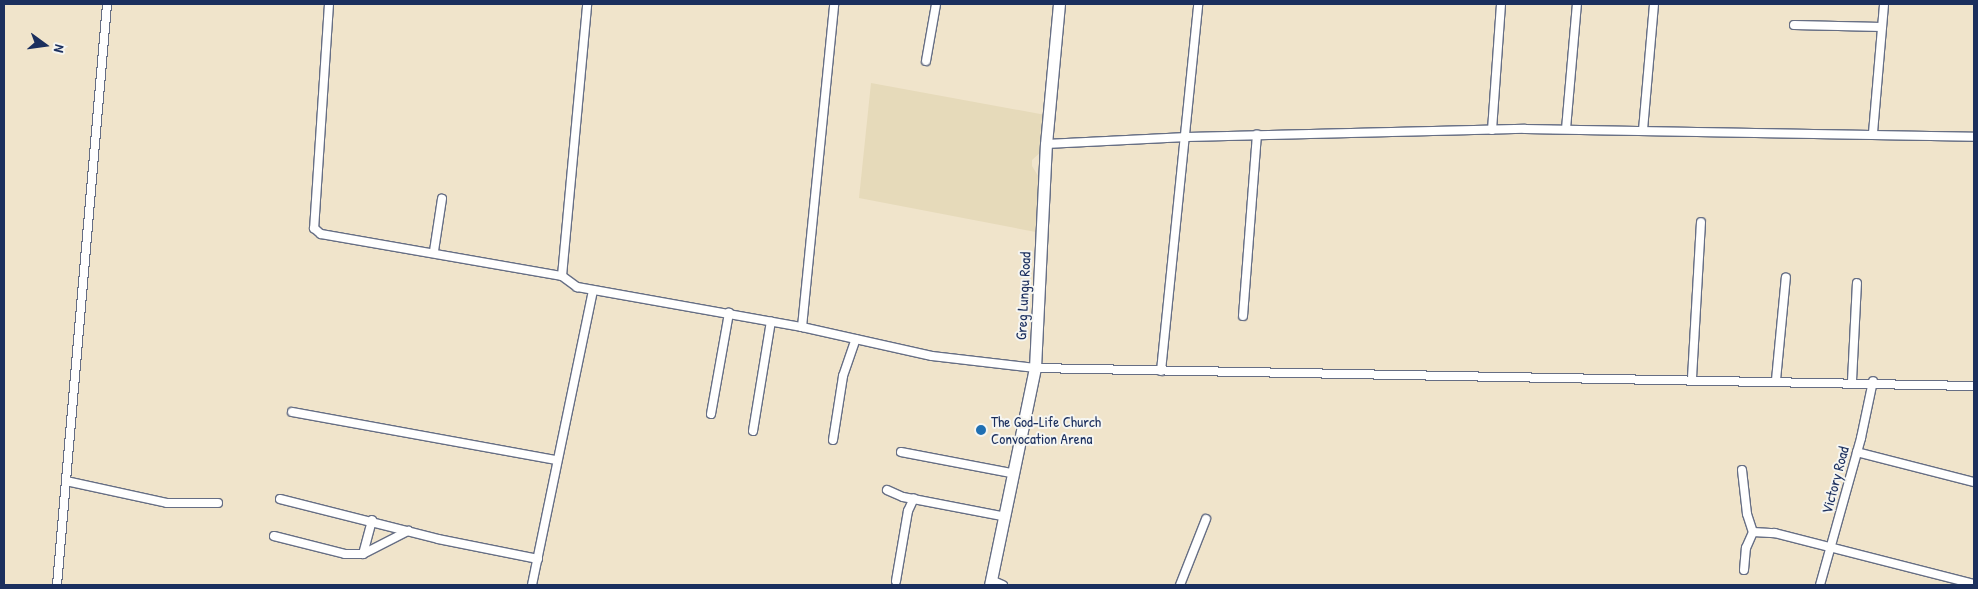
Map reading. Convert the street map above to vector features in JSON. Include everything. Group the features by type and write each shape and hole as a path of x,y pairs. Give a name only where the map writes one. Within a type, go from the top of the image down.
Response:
{"street":[{"path":"57,585 107,4"},
{"path":"329,4 316,232 434,251 562,276 568,283 593,290 802,327 932,356 1035,368 1873,381 1974,386"},
{"path":"562,276 587,4"},
{"path":"802,327 834,4"},
{"path":"926,61 936,4"},
{"name":"Greg Lungu Road","path":"990,583 1002,516 1035,368 1046,144 1059,4"},
{"path":"1161,370 1179,175 1187,137 1198,4"},
{"path":"1492,130 1501,4"},
{"path":"1566,129 1577,4"},
{"path":"1644,130 1654,4"},
{"path":"1874,133 1884,4"},
{"path":"1794,25 1882,27"},
{"path":"1046,144 1187,137 1566,129 1874,133 1974,137"},
{"path":"1243,316 1257,135"},
{"path":"434,251 442,199"},
{"path":"1692,378 1701,222"},
{"path":"1776,380 1786,277"},
{"path":"1852,381 1857,283"},
{"path":"532,585 593,290"},
{"path":"711,414 729,313"},
{"path":"752,430 771,321"},
{"path":"833,440 843,376 856,339"},
{"name":"Victory Road","path":"1820,585 1857,452 1873,381"},
{"path":"292,412 557,460"},
{"path":"901,452 1011,474"},
{"path":"1857,452 1974,482"},
{"path":"1742,470 1747,514 1753,532 1746,548 1744,570"},
{"path":"66,481 167,503 218,503"},
{"path":"887,490 914,498 1002,516"},
{"path":"896,581 908,511 914,498"},
{"path":"280,499 372,520 408,531 538,559"},
{"path":"1180,585 1206,519"},
{"path":"363,554 372,520"},
{"path":"274,536 345,554 363,554 408,531"},
{"path":"1753,532 1793,535 1831,547 1974,584"},
{"path":"990,583 1003,585"}],"shaded area":[{"path":"871,83 1051,116 1042,151 1032,160 1032,166 1040,179 1041,233 859,198"}],"place":[{"name":"The God-Life Church Convocation Arena","path":"981,430"}]}
